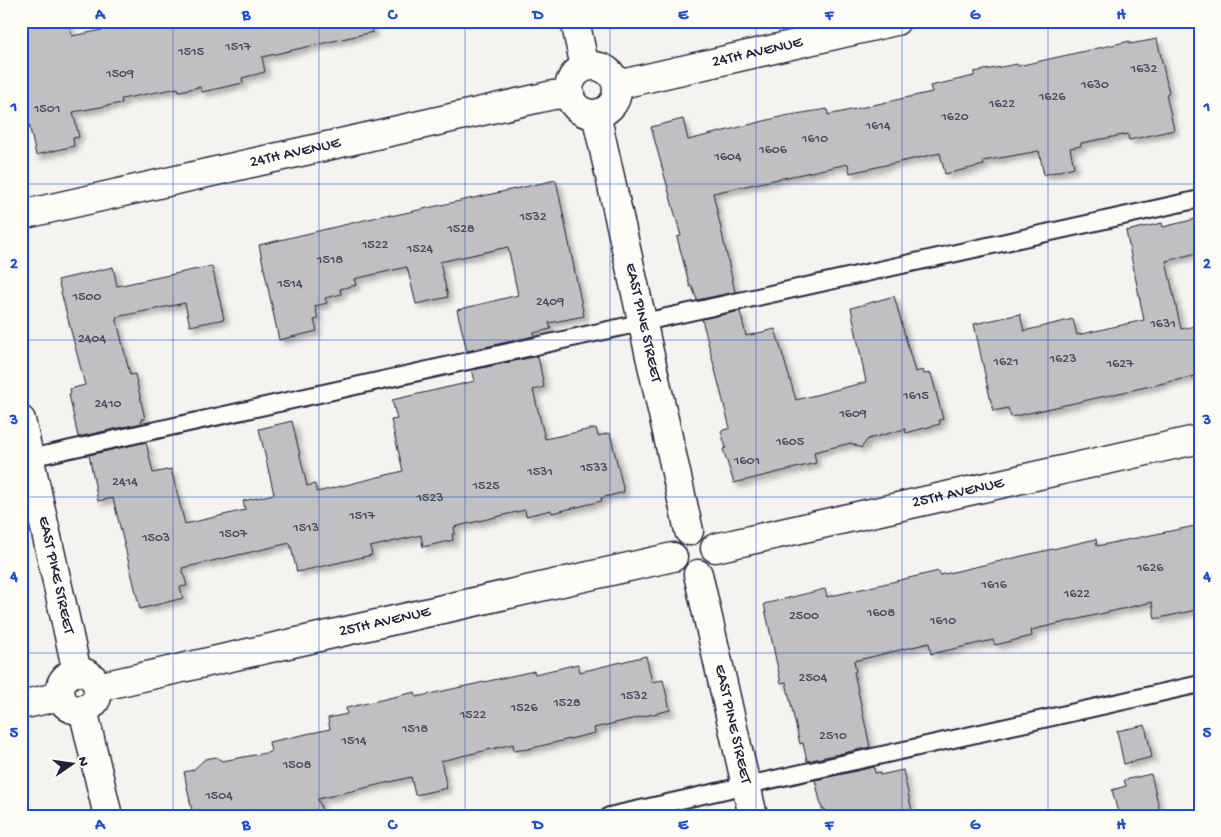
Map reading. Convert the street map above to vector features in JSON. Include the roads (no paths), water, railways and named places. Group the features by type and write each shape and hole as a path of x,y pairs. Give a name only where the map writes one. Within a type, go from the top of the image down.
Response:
{"street":[{"path":"575,21 585,67"},
{"name":"24TH AVENUE","path":"617,85 896,21"},
{"path":"593,65 607,69 613,75 617,85 618,94 611,107 596,114 580,110 570,94 570,83 573,76 585,67 593,65"},
{"name":"24TH AVENUE","path":"21,215 553,95 570,94"},
{"name":"EAST PINE STREET","path":"596,114 689,531"},
{"name":"EAST PIKE STREET","path":"21,420 108,816"},
{"name":"25TH AVENUE","path":"715,548 1200,439"},
{"path":"689,531 700,531 707,534 712,539 715,548 715,559 712,565 698,574 687,573 681,570 673,557 674,542 679,536 689,531"},
{"name":"25TH AVENUE","path":"21,705 673,557"},
{"name":"EAST PINE STREET","path":"698,574 753,816"}],"lane":[{"path":"30,458 642,321 1200,200"},
{"path":"609,816 1200,684"}]}
